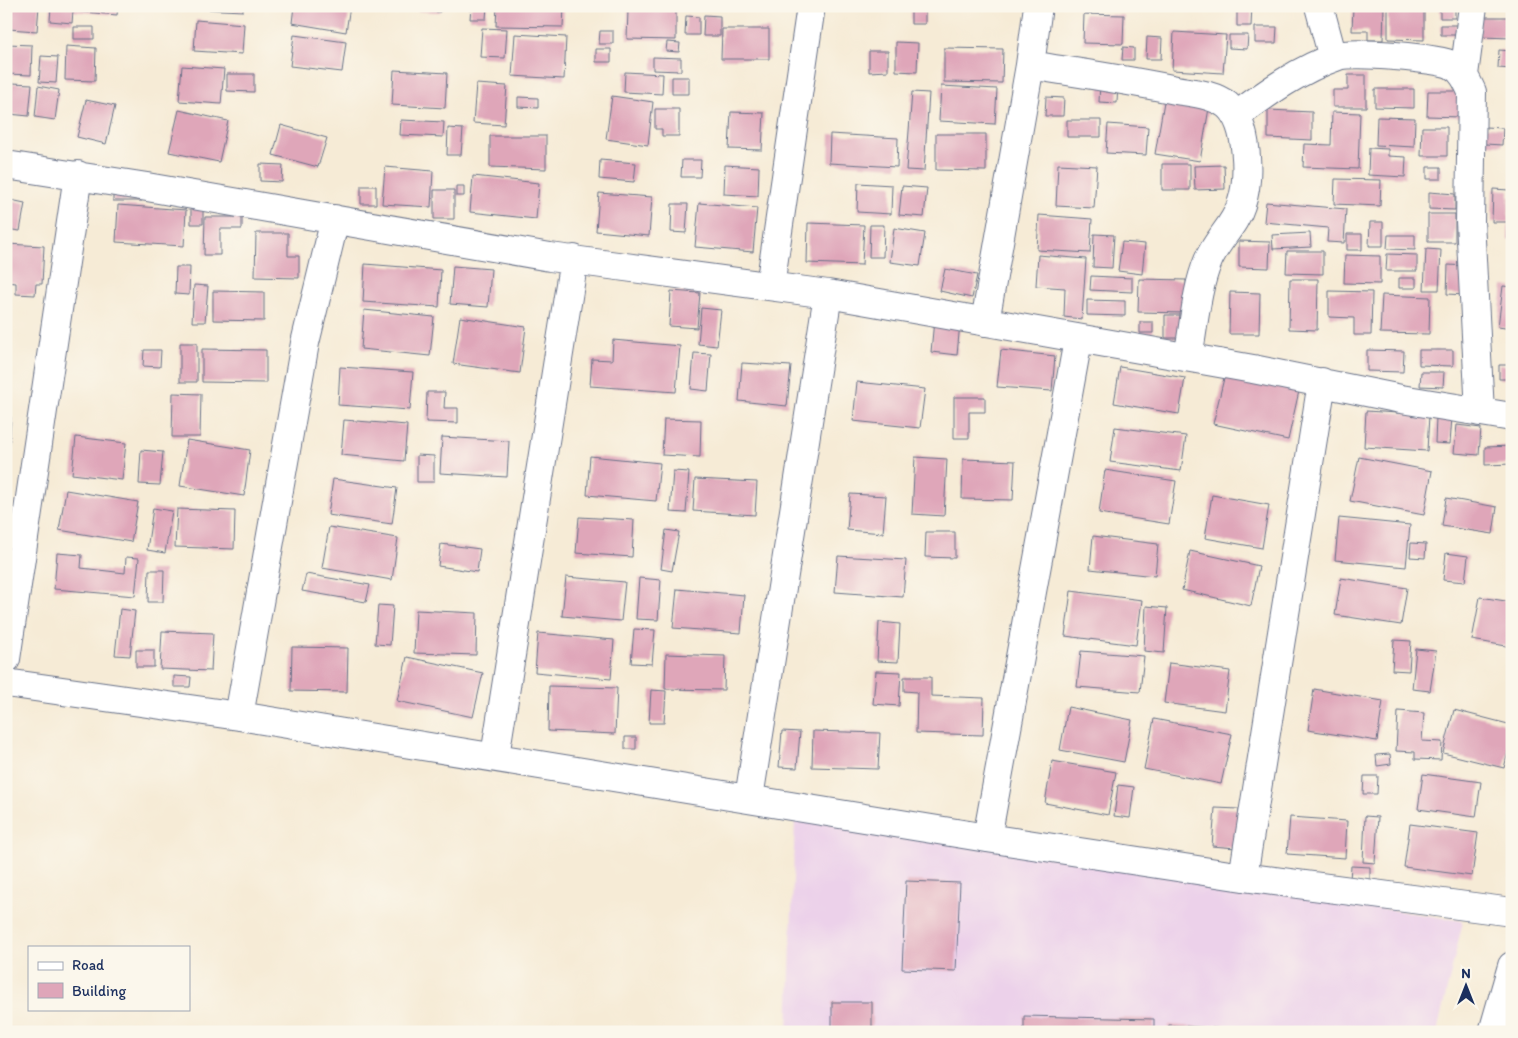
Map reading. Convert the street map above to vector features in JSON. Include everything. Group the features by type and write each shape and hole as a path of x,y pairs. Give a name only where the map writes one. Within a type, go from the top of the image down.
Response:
{"street":[{"path":"770,286 811,6"},
{"path":"985,322 1030,65 1038,6"},
{"path":"1318,6 1333,58"},
{"path":"1464,75 1473,6"},
{"path":"1236,116 1275,87 1340,55 1427,58 1452,65 1464,75 1472,92 1470,221 1480,412"},
{"path":"1030,65 1138,82 1216,98 1227,105 1236,116 1242,128 1247,172 1246,189 1240,208 1208,259 1188,357"},
{"path":"6,165 78,175 550,256 828,294 1078,340 1188,357 1402,399 1512,417"},
{"path":"6,659 78,175"},
{"path":"239,716 304,343 335,219"},
{"path":"496,756 574,259"},
{"path":"749,798 828,294"},
{"path":"987,838 1078,340"},
{"path":"1243,877 1322,382"},
{"path":"6,683 239,716 496,756 987,838 1243,877 1512,912"},
{"path":"1493,1032 1512,966"}],"shaded area":[{"path":"795,818 1463,921 1437,1032 788,1032"}],"building":[{"path":"10,6 39,6 37,31 8,29"},
{"path":"51,6 118,6 117,15 73,11 72,23 50,21"},
{"path":"202,6 243,6 243,11 201,9"},
{"path":"294,6 350,6 346,32 292,23"},
{"path":"417,6 441,6 440,12 417,11"},
{"path":"471,6 487,6 486,19 470,19"},
{"path":"497,6 564,6 563,27 496,26"},
{"path":"911,6 925,6 925,24 911,24"},
{"path":"944,6 976,6 976,9 944,9"},
{"path":"1237,6 1252,6 1251,26 1237,26"},
{"path":"1353,6 1384,6 1383,40 1368,40 1368,31 1352,31"},
{"path":"1388,6 1424,6 1424,40 1388,39"},
{"path":"1440,6 1455,6 1455,18 1440,18"},
{"path":"628,10 676,11 676,40 627,39"},
{"path":"1084,14 1124,15 1123,44 1083,43"},
{"path":"704,15 720,16 720,36 703,36"},
{"path":"686,16 699,17 699,35 685,35"},
{"path":"1480,17 1512,17 1512,38 1479,37"},
{"path":"196,20 244,24 242,54 194,51"},
{"path":"1441,25 1457,25 1457,35 1441,35"},
{"path":"74,27 94,27 94,39 74,39"},
{"path":"1255,27 1277,27 1276,43 1255,43"},
{"path":"482,28 507,29 505,58 480,57"},
{"path":"722,29 769,29 769,59 721,59"},
{"path":"600,31 613,31 613,44 599,44"},
{"path":"1174,32 1226,35 1223,73 1172,70"},
{"path":"515,34 566,37 564,79 512,76"},
{"path":"294,35 346,42 342,72 290,66"},
{"path":"1229,35 1248,35 1247,49 1229,48"},
{"path":"1147,37 1162,38 1161,59 1146,59"},
{"path":"667,42 680,43 679,52 666,51"},
{"path":"896,42 918,43 917,72 896,71"},
{"path":"7,44 32,45 31,75 6,74"},
{"path":"66,46 96,48 95,81 65,80"},
{"path":"1123,47 1134,48 1134,60 1122,60"},
{"path":"944,48 1003,49 1002,83 944,82"},
{"path":"596,49 611,49 611,62 596,62"},
{"path":"1499,50 1512,51 1512,69 1498,68"},
{"path":"869,51 888,51 888,71 869,72"},
{"path":"41,56 58,57 56,83 39,82"},
{"path":"653,57 681,58 681,71 653,70"},
{"path":"182,66 224,69 221,104 179,101"},
{"path":"394,70 447,73 445,108 392,105"},
{"path":"625,72 663,74 662,94 624,92"},
{"path":"227,74 254,74 254,92 227,91"},
{"path":"1348,75 1366,75 1366,107 1333,107 1333,90 1348,90"},
{"path":"672,77 689,77 689,94 672,94"},
{"path":"1100,82 1118,82 1117,103 1099,102"},
{"path":"12,83 32,84 29,116 9,114"},
{"path":"476,84 507,86 504,125 473,123"},
{"path":"38,86 59,90 55,120 35,117"},
{"path":"941,86 997,89 995,124 939,121"},
{"path":"1375,89 1414,89 1414,108 1375,107"},
{"path":"1428,91 1462,91 1461,117 1427,116"},
{"path":"912,92 929,93 924,171 906,170"},
{"path":"612,96 653,102 648,145 606,139"},
{"path":"1165,96 1210,102 1200,161 1155,154"},
{"path":"518,97 538,98 538,108 518,107"},
{"path":"1046,97 1064,98 1063,116 1045,116"},
{"path":"86,100 115,106 106,144 77,137"},
{"path":"655,109 679,109 679,136 662,136 662,129 655,129"},
{"path":"179,110 228,121 219,162 169,152"},
{"path":"1268,110 1312,112 1312,140 1268,138"},
{"path":"731,112 764,113 762,150 729,149"},
{"path":"1332,112 1360,113 1358,169 1303,167 1304,144 1331,145"},
{"path":"1377,117 1415,118 1414,147 1376,145"},
{"path":"401,120 444,122 443,137 400,135"},
{"path":"1067,120 1101,120 1101,137 1067,137"},
{"path":"1108,124 1148,127 1146,155 1106,153"},
{"path":"281,125 327,138 318,167 273,155"},
{"path":"1422,127 1447,127 1447,156 1421,156"},
{"path":"1485,127 1503,128 1502,145 1485,144"},
{"path":"448,128 463,129 461,155 447,155"},
{"path":"830,134 898,138 897,167 829,163"},
{"path":"936,134 986,134 986,171 936,170"},
{"path":"490,136 546,136 546,169 490,167"},
{"path":"1369,148 1388,149 1388,156 1406,157 1405,177 1368,175"},
{"path":"600,160 636,163 634,182 599,179"},
{"path":"682,160 701,160 700,177 681,177"},
{"path":"260,164 283,165 282,182 260,181"},
{"path":"1058,164 1097,166 1094,208 1056,206"},
{"path":"1162,164 1190,164 1190,190 1162,190"},
{"path":"725,165 759,167 758,196 724,194"},
{"path":"1224,165 1225,189 1195,190 1194,166"},
{"path":"385,167 433,171 431,207 382,204"},
{"path":"1427,167 1441,167 1441,179 1427,179"},
{"path":"473,176 539,183 536,219 470,212"},
{"path":"1335,179 1381,180 1380,206 1334,204"},
{"path":"858,183 892,185 891,214 857,212"},
{"path":"361,186 376,186 376,204 361,204"},
{"path":"456,186 464,186 464,196 456,196"},
{"path":"902,186 927,188 924,217 899,215"},
{"path":"113,189 142,189 142,201 113,201"},
{"path":"1493,189 1509,190 1508,222 1492,222"},
{"path":"434,190 454,190 454,219 434,219"},
{"path":"1429,192 1455,194 1455,210 1429,209"},
{"path":"599,193 652,197 649,236 596,231"},
{"path":"1510,197 1512,197 1512,240 1508,239"},
{"path":"6,199 25,203 20,231 6,229"},
{"path":"191,201 203,201 203,224 191,224"},
{"path":"1266,202 1346,209 1344,243 1327,242 1328,228 1264,222"},
{"path":"699,203 757,208 753,252 695,247"},
{"path":"672,204 688,204 686,233 671,232"},
{"path":"118,205 186,210 184,246 116,242"},
{"path":"1428,214 1455,214 1455,242 1428,242"},
{"path":"1039,215 1092,219 1090,253 1037,250"},
{"path":"205,217 242,217 242,229 220,229 220,255 204,255"},
{"path":"1370,222 1383,222 1383,246 1369,246"},
{"path":"808,223 864,225 862,265 807,263"},
{"path":"870,225 884,225 883,257 869,257"},
{"path":"894,228 925,233 920,266 890,262"},
{"path":"256,233 288,233 288,256 299,256 299,278 255,277"},
{"path":"1310,233 1311,247 1273,249 1272,235"},
{"path":"1094,234 1114,235 1112,268 1093,267"},
{"path":"1347,234 1362,234 1362,250 1347,250"},
{"path":"1388,235 1415,235 1415,250 1387,249"},
{"path":"1239,241 1270,242 1269,268 1239,267"},
{"path":"1122,242 1145,244 1142,274 1118,271"},
{"path":"6,244 44,246 42,284 36,284 35,295 16,294 16,283 6,282"},
{"path":"1426,249 1441,250 1439,290 1424,290"},
{"path":"1287,251 1323,251 1323,274 1286,273"},
{"path":"1387,254 1417,255 1417,271 1386,271"},
{"path":"1038,255 1086,259 1082,319 1064,317 1065,288 1036,286"},
{"path":"1345,255 1380,256 1380,284 1344,283"},
{"path":"365,264 441,270 439,307 363,302"},
{"path":"1448,265 1467,266 1466,295 1447,294"},
{"path":"453,266 491,269 488,307 450,304"},
{"path":"176,267 190,267 189,295 175,294"},
{"path":"945,269 977,275 972,298 940,291"},
{"path":"1091,276 1132,278 1132,292 1090,290"},
{"path":"1399,278 1416,278 1416,288 1399,288"},
{"path":"1139,279 1186,280 1186,313 1138,312"},
{"path":"1290,279 1318,279 1317,330 1289,329"},
{"path":"194,285 208,286 205,322 192,322"},
{"path":"1503,286 1512,287 1512,329 1498,327"},
{"path":"213,291 264,292 264,321 213,320"},
{"path":"671,291 700,293 697,328 669,326"},
{"path":"1329,291 1372,292 1371,335 1354,335 1354,318 1329,317"},
{"path":"1230,292 1260,293 1259,334 1229,334"},
{"path":"1382,295 1430,297 1429,334 1380,333"},
{"path":"1087,300 1125,301 1125,316 1087,315"},
{"path":"701,308 721,310 717,346 698,344"},
{"path":"364,310 434,317 430,356 361,349"},
{"path":"1165,315 1181,315 1181,338 1165,338"},
{"path":"460,317 526,327 520,373 453,364"},
{"path":"934,320 960,323 957,355 931,352"},
{"path":"1140,322 1153,322 1153,333 1140,333"},
{"path":"613,340 680,346 676,392 590,386 592,359 612,360"},
{"path":"180,343 197,343 197,382 180,382"},
{"path":"202,349 266,350 266,383 202,382"},
{"path":"144,350 161,350 160,367 143,366"},
{"path":"1001,350 1055,356 1052,391 997,387"},
{"path":"1367,350 1404,351 1403,372 1367,371"},
{"path":"1419,350 1453,350 1453,366 1419,365"},
{"path":"694,353 711,354 708,391 691,389"},
{"path":"742,363 791,366 787,406 739,401"},
{"path":"1499,365 1512,365 1512,379 1499,379"},
{"path":"340,367 413,372 410,410 338,405"},
{"path":"1120,367 1185,378 1179,414 1114,403"},
{"path":"1421,372 1444,372 1443,387 1420,386"},
{"path":"1225,374 1299,391 1288,440 1213,424"},
{"path":"857,382 925,389 920,428 853,421"},
{"path":"427,392 445,392 444,408 458,408 458,423 426,422"},
{"path":"173,393 201,394 200,437 172,437"},
{"path":"954,397 985,397 985,412 969,412 969,438 954,438"},
{"path":"1366,411 1429,415 1427,451 1364,447"},
{"path":"6,417 11,417 9,456 6,456"},
{"path":"1436,417 1452,417 1450,444 1435,443"},
{"path":"664,419 701,420 700,457 662,455"},
{"path":"344,420 407,425 404,461 341,455"},
{"path":"1457,425 1481,428 1479,455 1454,453"},
{"path":"1115,427 1186,436 1181,471 1110,462"},
{"path":"76,437 126,443 122,480 72,474"},
{"path":"442,437 509,441 507,477 440,473"},
{"path":"187,440 250,450 244,496 180,486"},
{"path":"1512,446 1512,464 1485,465 1485,447"},
{"path":"141,450 163,452 160,485 139,484"},
{"path":"417,455 434,456 434,482 417,482"},
{"path":"590,456 660,463 656,501 587,495"},
{"path":"915,457 947,459 944,516 912,514"},
{"path":"1359,457 1432,471 1424,515 1350,501"},
{"path":"963,459 1015,461 1013,500 962,499"},
{"path":"1105,470 1176,481 1169,524 1099,513"},
{"path":"673,471 689,472 686,513 670,512"},
{"path":"333,479 397,488 392,524 328,515"},
{"path":"695,479 757,482 755,515 693,511"},
{"path":"66,490 138,502 131,542 59,530"},
{"path":"850,494 886,496 883,533 847,530"},
{"path":"1212,495 1269,505 1262,548 1205,538"},
{"path":"1446,498 1497,507 1493,534 1442,526"},
{"path":"153,508 172,511 165,553 147,550"},
{"path":"177,509 235,511 234,549 175,547"},
{"path":"579,517 634,520 632,557 576,553"},
{"path":"1339,518 1410,525 1406,567 1335,560"},
{"path":"329,527 398,538 392,580 322,568"},
{"path":"666,530 679,532 672,571 661,569"},
{"path":"926,532 955,532 955,558 925,557"},
{"path":"1093,536 1158,544 1155,576 1090,569"},
{"path":"1411,543 1426,544 1425,558 1410,557"},
{"path":"441,544 480,549 477,572 438,566"},
{"path":"1190,551 1259,566 1251,606 1182,590"},
{"path":"57,553 82,555 81,568 125,573 126,557 139,558 135,596 54,589"},
{"path":"1446,553 1468,556 1465,582 1443,580"},
{"path":"838,556 906,560 903,597 835,592"},
{"path":"149,570 164,570 163,602 148,602"},
{"path":"306,574 370,585 366,602 302,591"},
{"path":"566,577 625,582 621,621 562,616"},
{"path":"639,578 661,580 658,620 636,619"},
{"path":"1341,578 1407,588 1401,625 1335,615"},
{"path":"677,589 744,595 741,633 673,628"},
{"path":"1071,591 1142,600 1136,645 1065,636"},
{"path":"1480,597 1512,602 1512,647 1472,640"},
{"path":"378,605 393,606 390,645 375,644"},
{"path":"1146,606 1167,608 1164,653 1144,651"},
{"path":"120,609 135,611 130,656 115,655"},
{"path":"416,610 477,613 476,655 414,653"},
{"path":"879,622 900,624 898,662 877,661"},
{"path":"634,629 655,630 652,664 631,663"},
{"path":"162,631 213,633 211,671 160,669"},
{"path":"538,633 614,640 611,679 535,672"},
{"path":"1394,640 1411,641 1409,671 1392,670"},
{"path":"292,647 348,648 347,692 291,691"},
{"path":"1416,649 1436,651 1430,691 1412,689"},
{"path":"136,650 154,650 154,667 136,667"},
{"path":"1081,651 1144,656 1140,692 1077,687"},
{"path":"666,654 725,656 724,690 665,689"},
{"path":"407,657 483,673 473,717 397,701"},
{"path":"1169,663 1230,671 1225,711 1164,703"},
{"path":"876,671 901,672 899,706 873,704"},
{"path":"174,676 191,677 190,687 174,687"},
{"path":"904,677 931,677 931,696 984,698 983,735 916,733 917,692 904,691"},
{"path":"549,686 617,688 615,734 548,731"},
{"path":"1314,689 1383,701 1377,741 1308,730"},
{"path":"651,690 666,691 664,723 649,723"},
{"path":"1068,707 1132,720 1124,762 1060,750"},
{"path":"1454,710 1512,725 1512,736 1504,768 1443,753"},
{"path":"1398,711 1424,713 1422,741 1442,742 1441,760 1415,759 1415,752 1396,751"},
{"path":"1154,719 1232,734 1221,784 1144,769"},
{"path":"782,731 800,732 797,768 779,767"},
{"path":"813,731 880,733 878,769 812,767"},
{"path":"625,737 636,737 636,749 625,749"},
{"path":"1390,754 1391,764 1377,766 1376,755"},
{"path":"1052,761 1116,772 1108,815 1045,803"},
{"path":"1423,774 1481,782 1476,817 1418,809"},
{"path":"1364,776 1378,776 1377,794 1363,794"},
{"path":"1118,785 1134,787 1130,818 1114,816"},
{"path":"1215,808 1239,809 1236,848 1212,846"},
{"path":"1365,816 1378,817 1375,863 1363,862"},
{"path":"1290,817 1347,821 1345,858 1287,854"},
{"path":"1410,824 1478,833 1472,876 1404,867"},
{"path":"1351,866 1370,867 1370,880 1350,880"},
{"path":"906,881 960,883 956,971 902,969"},
{"path":"832,1002 872,1002 872,1032 832,1032"},
{"path":"1024,1016 1154,1019 1154,1032 1024,1032"},
{"path":"1169,1025 1241,1030 1241,1032 1168,1032"}]}
